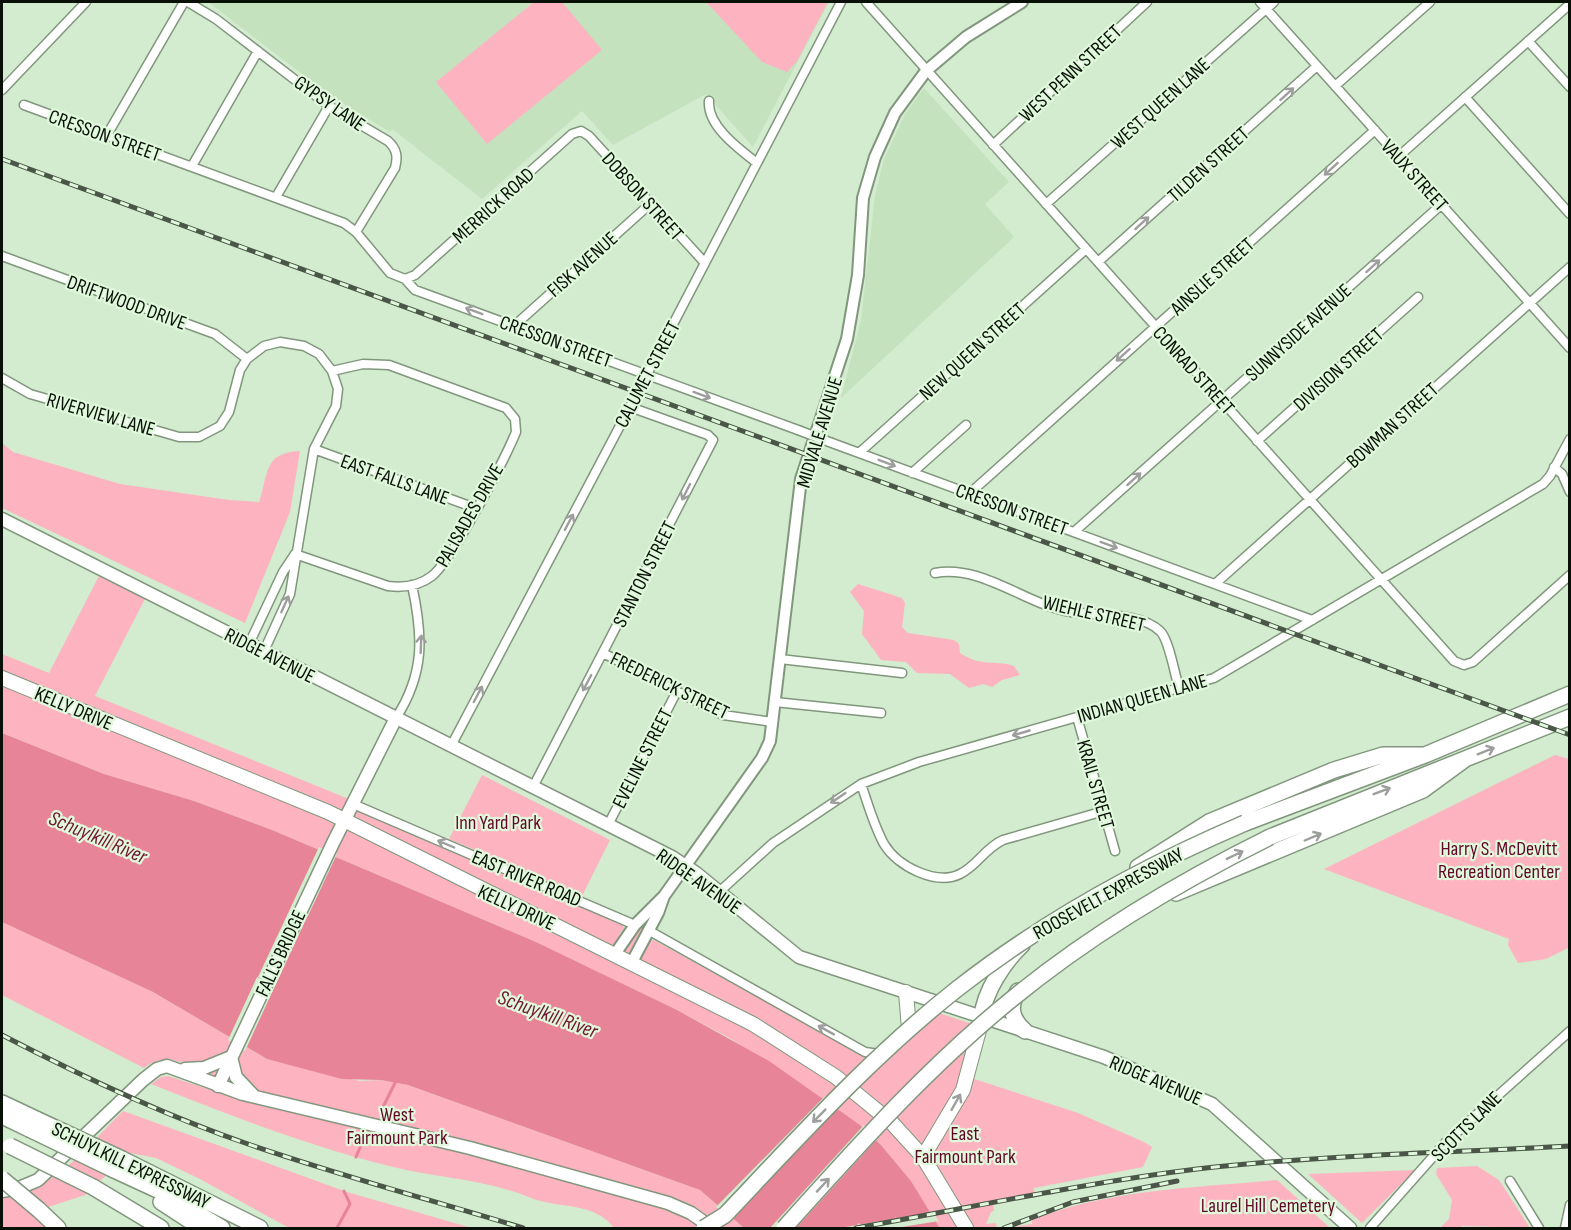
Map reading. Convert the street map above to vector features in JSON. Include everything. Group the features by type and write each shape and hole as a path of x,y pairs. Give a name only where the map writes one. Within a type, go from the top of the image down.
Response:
{"highway":[{"name":"ROOSEVELT EXPRESSWAY","path":"725,1215 885,1051 956,990 995,960 1120,882 1245,824 1425,755 1569,694"},
{"name":"ROOSEVELT EXPRESSWAY","path":"784,1228 903,1098 1011,999 1051,968 1133,912 1222,861 1270,837 1569,717"},
{"path":"941,1003 1027,940 1190,833 1226,813 1360,760 1383,754 1425,755"},
{"path":"982,1017 1083,941 1143,908 1423,790 1464,760"},
{"path":"982,1017 984,1003 997,980 1012,956 1027,940"},
{"path":"1020,989 1013,1001 1012,1014 1025,1031"},
{"name":"SCHUYLKILL EXPRESSWAY","path":"2,1103 33,1124"},
{"path":"2,1116 33,1124 117,1164 222,1228"},
{"name":"SCHUYLKILL EXPRESSWAY","path":"6,1144 93,1187 161,1228"},
{"path":"117,1164 201,1228"},
{"name":"SCHUYLKILL EXPRESSWAY","path":"117,1164 260,1228"},
{"path":"2,1179 58,1228"},
{"path":"704,1228 725,1215"},
{"path":"712,1228 725,1215"}],"main road":[{"name":"RIDGE AVENUE","path":"2,519 608,825 684,866 799,957 1120,1063 1218,1107 1350,1228"},
{"name":"KELLY DRIVE","path":"2,678 345,820 451,876 632,962 753,1024 845,1084 892,1123 923,1157 966,1228"},
{"path":"345,820 396,718"},
{"name":"FALLS BRIDGE","path":"218,1086 345,820"},
{"path":"906,992 909,1029"},
{"path":"845,1084 941,1003"},
{"path":"923,1157 963,1090 982,1017"},
{"path":"2,1191 29,1185 44,1175 152,1072 162,1067 204,1068 232,1055 239,1082 256,1098"},
{"path":"177,1069 218,1086 256,1098 470,1148 595,1182 681,1208 712,1228"}],"street":[{"path":"2,90 86,2"},
{"path":"107,135 186,2"},
{"name":"GYPSY LANE","path":"186,2 216,19 329,106 388,141 396,152 393,173 356,232"},
{"name":"CALUMET STREET","path":"451,746 841,2"},
{"name":"CONRAD STREET","path":"866,2 1454,662 1464,665 1473,662 1569,575"},
{"name":"MIDVALE AVENUE","path":"615,954 635,925 664,896 762,758 770,741 801,478 849,334 856,292 861,212 866,185 888,127 926,71 966,37 1022,2"},
{"name":"WEST PENN STREET","path":"993,145 1148,2"},
{"name":"WEST QUEEN LANE","path":"1046,204 1263,5 1274,2"},
{"path":"1335,86 1430,2"},
{"path":"1398,156 1569,3"},
{"name":"VAUX STREET","path":"1263,5 1569,348"},
{"path":"1528,41 1569,87"},
{"path":"192,166 258,51"},
{"name":"TILDEN STREET","path":"1098,262 1317,66"},
{"path":"1466,97 1569,214"},
{"path":"709,101 709,113 715,124 757,163"},
{"name":"CRESSON STREET","path":"24,105 337,220 356,232 390,273 405,279 415,290 1312,620"},
{"path":"276,197 329,106"},
{"name":"AINSLIE STREET","path":"969,494 1374,130"},
{"name":"DOBSON STREET","path":"581,131 589,136 705,263"},
{"name":"MERRICK ROAD","path":"405,279 416,275 572,134 581,131"},
{"name":"FISK AVENUE","path":"514,326 650,204"},
{"name":"SUNNYSIDE AVENUE","path":"1074,532 1442,204"},
{"name":"NEW QUEEN STREET","path":"859,453 1086,249"},
{"name":"DRIFTWOOD DRIVE","path":"2,256 215,334 247,359"},
{"name":"BOWMAN STREET","path":"1215,584 1569,267"},
{"name":"DIVISION STREET","path":"1257,441 1418,297"},
{"path":"247,359 273,343 296,343 320,354 332,370 338,389 336,406 314,449 290,594 264,651"},
{"name":"RIVERVIEW LANE","path":"2,378 30,394 179,437 205,436 220,426 227,417 237,377 247,359"},
{"name":"PALISADES DRIVE","path":"332,370 363,364 395,367 500,405 511,412 515,419 514,436 442,566 427,579 412,585"},
{"name":"STANTON STREET","path":"532,787 713,440 708,435 631,405"},
{"path":"912,473 966,425"},
{"name":"INDIAN QUEEN LANE","path":"719,892 773,843 861,784 919,762 1217,677 1543,484 1569,439"},
{"name":"EAST FALLS LANE","path":"314,449 475,508"},
{"path":"1554,467 1562,474 1569,492"},
{"path":"295,554 379,584 412,585 421,632 420,659 409,695 396,718"},
{"path":"249,644 283,572 295,554"},
{"name":"WIEHLE STREET","path":"935,573 964,573 1063,610 1116,614 1158,629 1164,636 1179,688"},
{"name":"FREDERICK STREET","path":"603,653 723,715 773,722"},
{"path":"780,659 902,673"},
{"name":"EVELINE STREET","path":"608,825 677,691"},
{"path":"775,702 880,714"},
{"name":"KRAIL STREET","path":"1077,717 1115,850"},
{"path":"861,784 881,837 890,852 910,866 937,878 957,876 966,871 991,847 1003,840 1104,810"},
{"name":"EAST RIVER ROAD","path":"353,804 635,925"},
{"name":"MIDVALE AVENUE","path":"632,962 658,913 664,896"},
{"path":"648,930 865,1052 879,1054"},
{"name":"SCOTTS LANE","path":"1370,1228 1446,1142 1569,1031"},
{"path":"1510,1181 1539,1228"},
{"path":"1565,1228 1569,1205"}],"shaded area":[{"path":"208,2 829,2 753,147 706,94 613,145 582,111 482,199 392,129 390,132 332,97"},
{"path":"924,88 1009,182 985,204 1014,237 841,398 861,320 875,195 884,159 905,114"}],"green space":[{"path":"534,2 562,2 602,50 487,144 436,82"},
{"path":"706,2 828,2 797,61 787,72 762,62"},
{"path":"2,443 13,452 120,484 229,500 259,502 269,466 273,460 288,453 300,451 290,512 245,623 2,508"},
{"name":"East Fairmount Park","path":"99,576 145,599 95,696 349,799 347,805 359,812 621,922 624,928 619,935 630,941 651,912 653,914 635,944 643,947 647,941 654,940 877,1063 939,1013 972,1024 962,1075 1078,1113 1144,1142 1152,1147 1143,1167 1034,1188 1035,1196 993,1203 994,1211 991,1212 986,1224 996,1223 997,1228 937,1228 911,1181 881,1145 860,1125 731,1039 677,1010 536,942 272,830 194,801 104,774 2,733 2,654 49,673"},
{"path":"858,584 902,598 905,603 902,627 908,633 954,640 959,644 960,653 968,658 1014,666 1020,675 1002,680 992,687 983,684 969,688 950,674 917,673 906,662 881,660 862,634 864,611 850,592"},
{"name":"Harry S. McDevitt Recreation Center","path":"1555,755 1569,759 1570,947 1546,959 1518,963 1508,945 1509,939 1324,869"},
{"name":"Inn Yard Park","path":"482,775 610,840 582,896 449,839"},
{"name":"West Fairmount Park","path":"2,922 153,992 267,1059 360,1081 381,1080 408,1085 700,1190 744,1228 614,1228 606,1219 586,1210 541,1201 479,1183 407,1170 328,1149 151,1084 161,1077 168,1076 211,1090 215,1077 189,1065 171,1060 153,1062 144,1068 2,995"},
{"name":"West Fairmount Park","path":"123,1111 347,1192 472,1228 289,1228 200,1179 156,1158 130,1153 85,1195 30,1213 45,1228 2,1228 2,1198 37,1187 53,1177 83,1152"},
{"path":"1477,1166 1499,1180 1530,1228 1462,1226 1461,1228 1440,1228 1449,1219 1452,1200 1436,1174 1437,1168"},
{"path":"1415,1170 1362,1223 1308,1174"},
{"name":"Laurel Hill Cemetery","path":"1277,1180 1330,1228 1007,1228 1032,1224 1032,1220 1061,1210 1121,1196 1152,1191"}],"water":[{"name":"Schuylkill River","path":"2,733 104,774 194,801 272,830 536,942 677,1010 769,1061 860,1125 881,1145 911,1181 939,1227 903,1228 895,1216 900,1228 863,1228 859,1223 857,1225 859,1228 744,1228 700,1190 408,1085 381,1080 342,1079 267,1059 153,992 2,922"}],"pier":[{"path":"319,847 337,854 308,916 290,909"},
{"path":"290,909 307,917 245,1051 228,1040 257,977 274,985 258,977"},
{"path":"825,1096 840,1107 730,1220 716,1207"},
{"path":"864,1125 878,1138 796,1228 770,1228"},
{"path":"933,1212 939,1221 896,1228 840,1228"}],"waterway":[{"path":"382,1109 396,1081"},
{"path":"356,1157 364,1138"},
{"path":"337,1228 350,1204 344,1191"}],"railway":[{"path":"2,159 1570,735"},
{"path":"2,1035 123,1094 216,1133 316,1166 523,1228"},
{"path":"856,1228 1069,1189 1197,1169 1336,1157 1570,1146"},
{"path":"1004,1228 1073,1202 1177,1181"}]}
